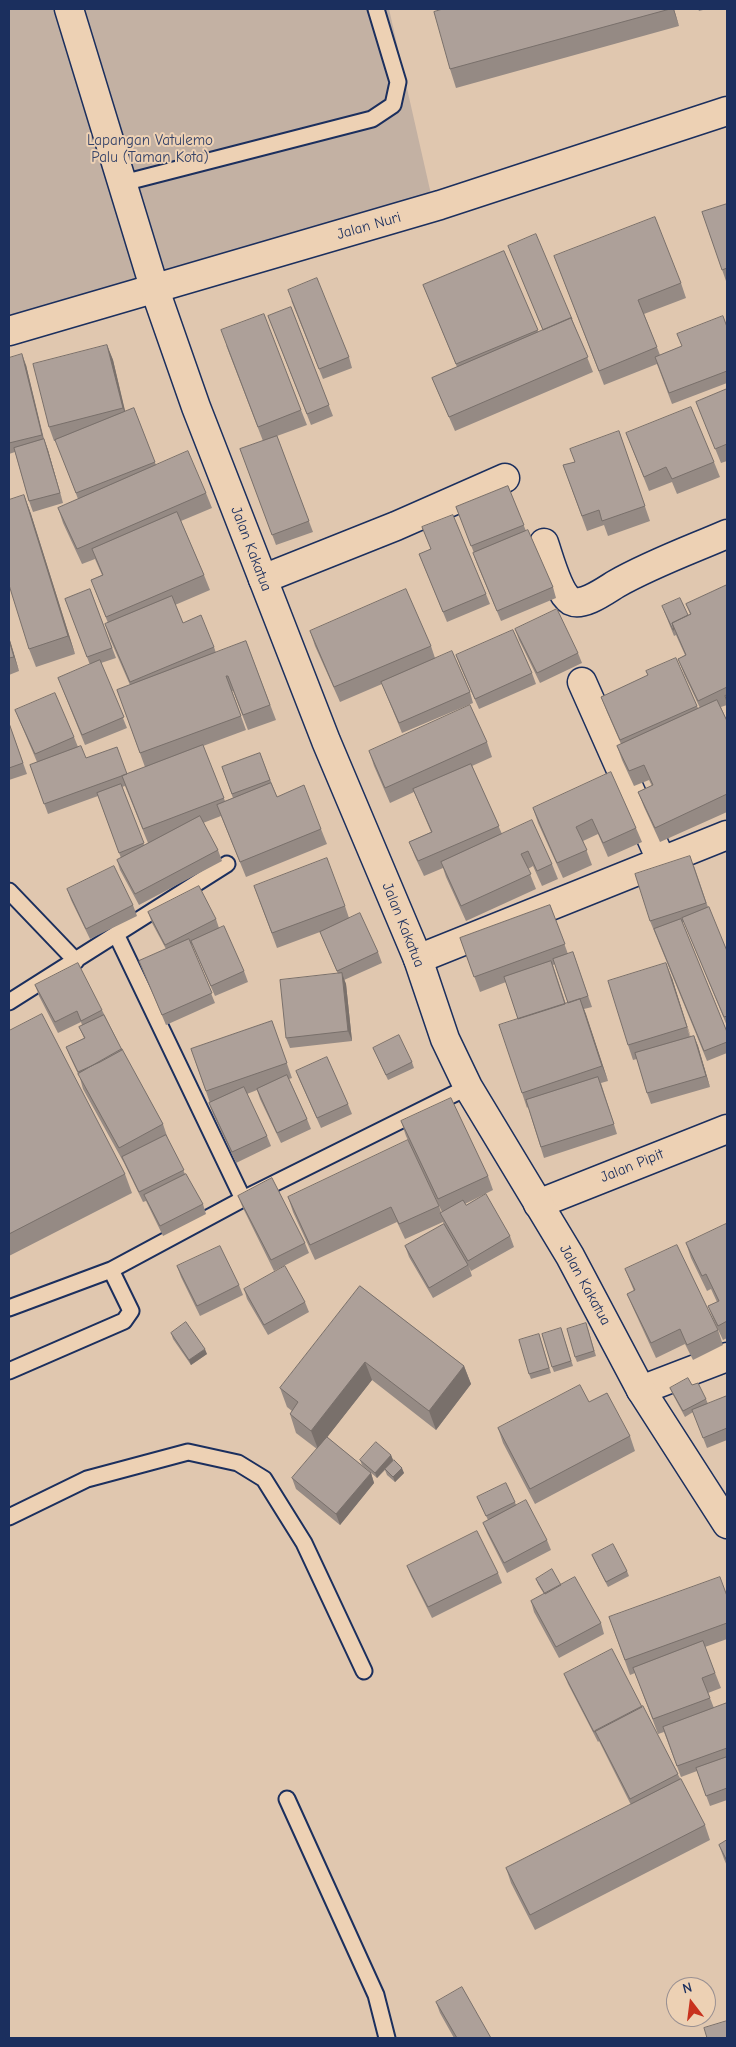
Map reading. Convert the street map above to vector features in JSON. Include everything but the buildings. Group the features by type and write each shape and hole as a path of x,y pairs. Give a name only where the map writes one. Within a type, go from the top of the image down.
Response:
{"street":[{"name":"Jalan Kakatua","path":"69,9 154,288 196,407 326,741 418,959 445,1040 468,1087 570,1256 642,1390 727,1524"},
{"name":"Jalan Nuri","path":"9,331 440,205 727,111"},
{"path":"263,579 396,526 505,478"},
{"path":"544,543 560,587 571,601 577,603 590,599 641,570 727,534"},
{"path":"582,682 661,860"},
{"path":"418,959 727,835"},
{"name":"Jalan Pipit","path":"538,1204 727,1129"},
{"path":"642,1390 727,1357"}],"lane":[{"path":"123,184 372,119 393,105 398,82 376,9"},
{"path":"9,1002 227,864"},
{"path":"9,891 76,961"},
{"path":"116,934 243,1199"},
{"path":"9,1308 111,1270 243,1199 468,1087"},
{"path":"9,1371 124,1321 131,1311 111,1270"},
{"path":"9,1517 87,1479 188,1452 238,1463 264,1479 304,1543 364,1671"},
{"path":"287,1799 376,1995 387,2038"}],"green space":[{"name":"Lapangan Vatulemo Palu (Taman Kota)","path":"9,9 389,9 433,203 9,339"}]}
